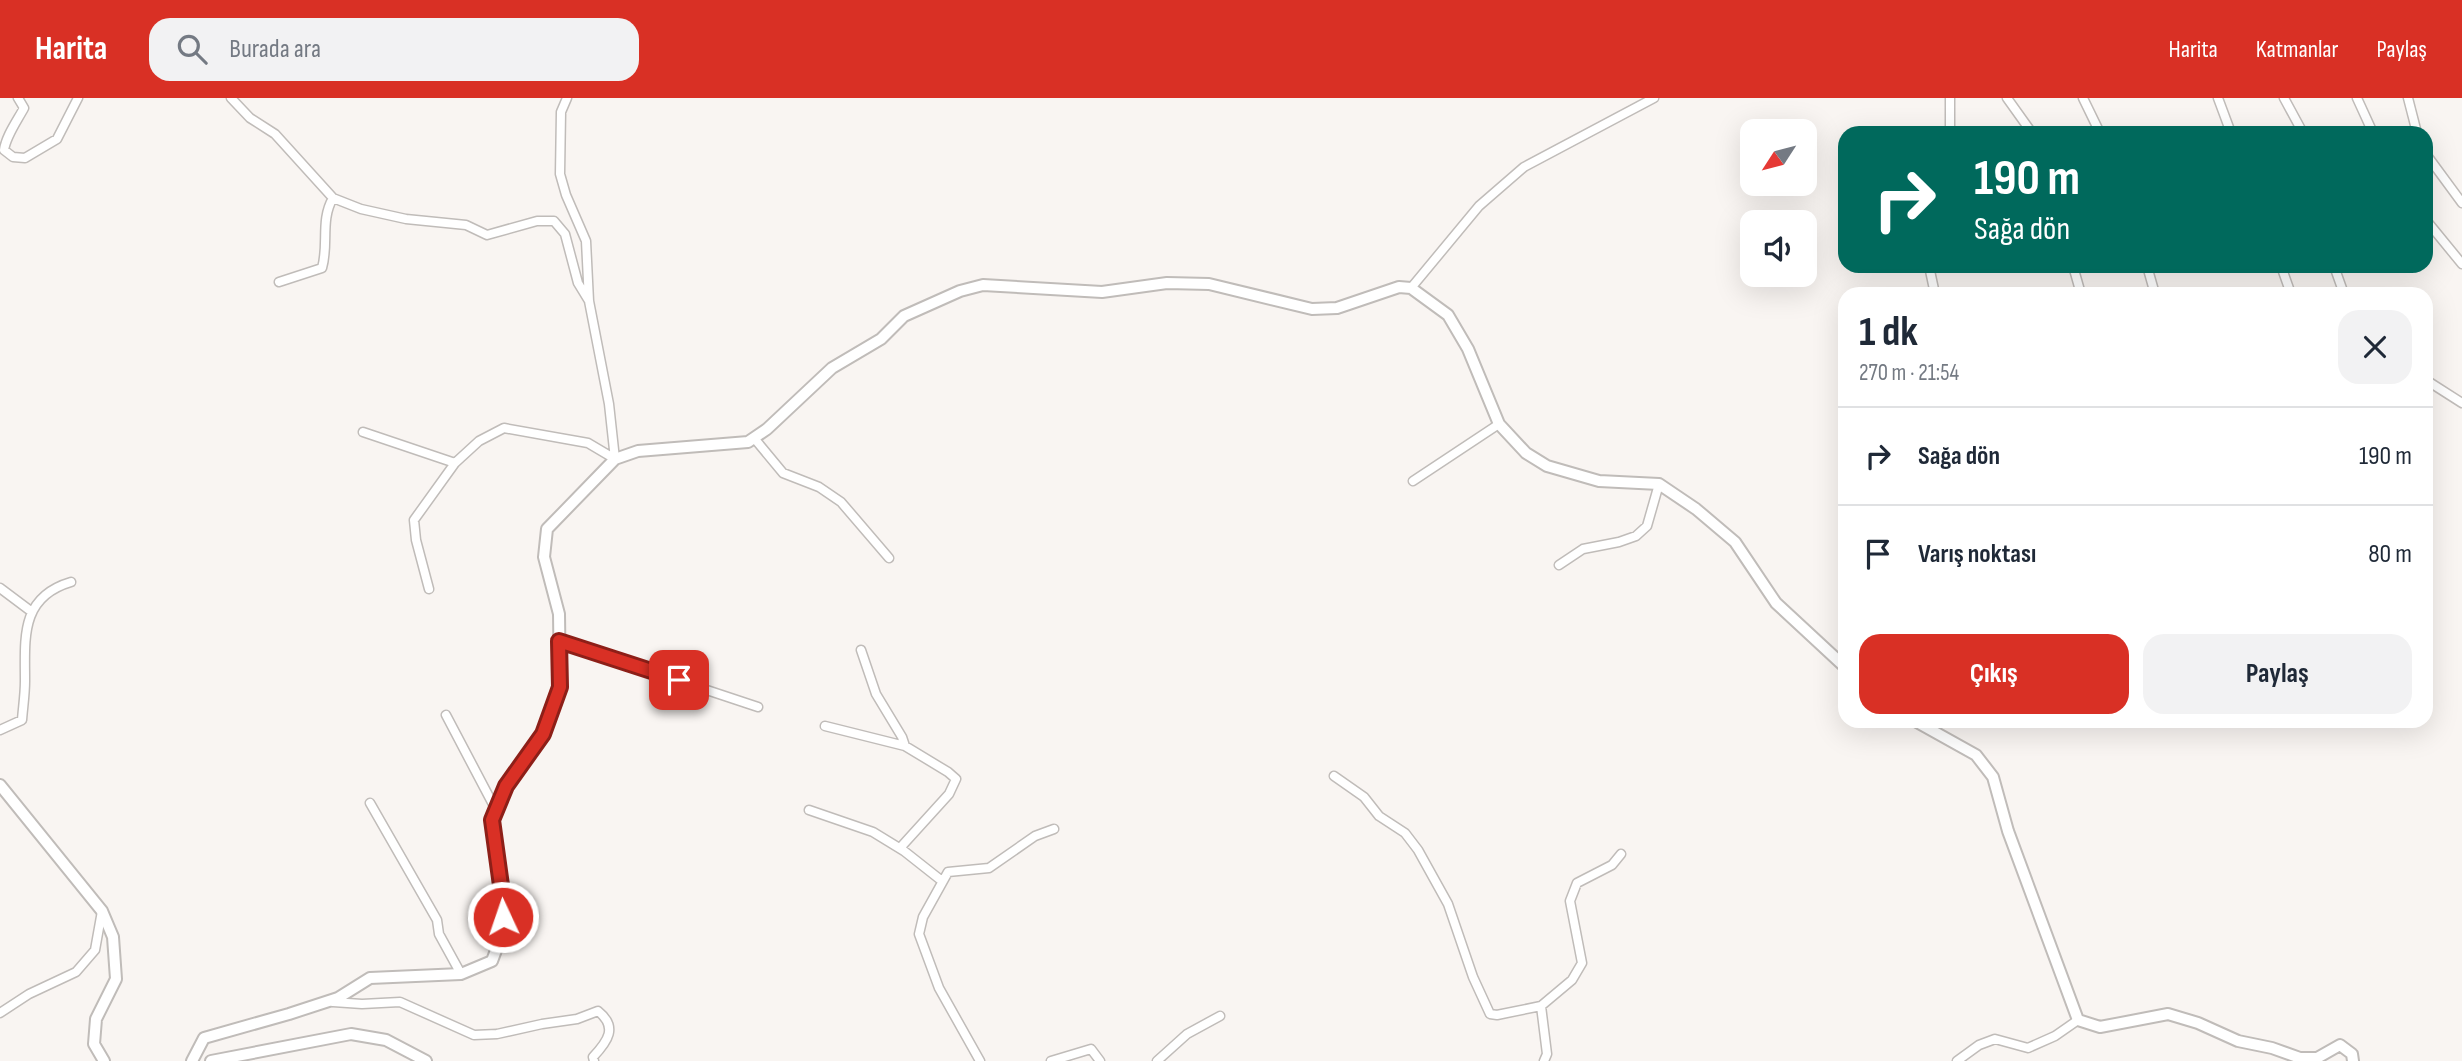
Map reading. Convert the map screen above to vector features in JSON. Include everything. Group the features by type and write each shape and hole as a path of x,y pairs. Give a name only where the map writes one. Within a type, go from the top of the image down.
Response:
{"street":[{"path":"18,98 24,108 5,141 4,150 13,157 25,158 57,139 78,98"},
{"path":"231,98 250,118 275,135 333,198 361,209 406,219 466,225 487,235 537,221 554,221 565,234 578,284 589,301"},
{"path":"567,98 561,113 560,174 586,241 589,301 609,404 615,459"},
{"path":"1411,288 1479,206 1524,166 1654,98"},
{"path":"1950,98 1950,126"},
{"path":"2007,98 2027,126"},
{"path":"2083,98 2097,126"},
{"path":"2218,98 2228,126"},
{"path":"2284,98 2299,126"},
{"path":"2357,98 2370,126"},
{"path":"2408,98 2415,126"},
{"path":"2433,164 2462,203"},
{"path":"279,282 322,268 326,254 326,211 333,198"},
{"path":"2433,229 2461,263"},
{"path":"192,1061 204,1038 327,1001 370,978 461,974 492,961 502,933 503,900 492,820 506,786 543,734 560,687 559,614 544,557 547,529 615,459 638,452 748,442 767,429 832,368 881,339 904,316 960,291 983,285 1102,292 1167,283 1209,284 1312,309 1337,308 1399,287 1411,288 1448,315 1468,349 1500,424 1526,453 1547,466 1599,481 1659,484 1696,509 1735,542 1776,603 1838,660"},
{"path":"2433,384 2462,403"},
{"path":"1413,481 1500,424"},
{"path":"429,589 416,540 414,520 455,463 479,441 504,428 588,443 615,459"},
{"path":"363,432 455,463"},
{"path":"754,438 783,473 819,487 841,502 889,558"},
{"path":"1559,565 1583,549 1636,536 1647,526 1659,484"},
{"path":"0,730 22,720 27,621 39,600 58,586 71,582"},
{"path":"0,588 32,612"},
{"path":"559,641 758,707"},
{"path":"861,650 876,694 905,746"},
{"path":"446,715 496,810"},
{"path":"825,726 905,746 956,779 949,794 900,848"},
{"path":"1928,728 1976,755 1993,777 2008,831 2078,1020"},
{"path":"1334,776 1364,797 1379,816 1405,833 1418,850 1448,904 1473,977 1490,1014 1541,1006 1572,980 1583,963 1570,901 1577,883 1612,865 1620,854"},
{"path":"0,785 102,911 113,937 116,979 96,1018 94,1044 104,1061"},
{"path":"370,803 438,920 439,934 461,974"},
{"path":"809,810 873,832 900,848 942,881"},
{"path":"980,1061 939,988 919,934 923,917 948,872 989,868 1035,836 1054,829"},
{"path":"0,1013 29,994 76,972 95,950 102,911"},
{"path":"327,1001 362,1004 400,1002 474,1035 497,1034 577,1019 598,1011 607,1018 610,1028 606,1044 593,1057 594,1061"},
{"path":"1541,1006 1547,1054 1544,1061"},
{"path":"2078,1020 2100,1027 2168,1014 2198,1023 2238,1041 2272,1048 2300,1058 2317,1058 2340,1045 2352,1054 2353,1061"},
{"path":"1157,1061 1186,1034 1220,1016"},
{"path":"1957,1061 1979,1045 1995,1039 2028,1048 2054,1037 2078,1020"},
{"path":"211,1061 351,1034 386,1040 426,1061"},
{"path":"1051,1061 1091,1049 1100,1061"}],"route":[{"path":"503,917 492,820 506,786 543,734 560,687 559,641 679,680"}]}
